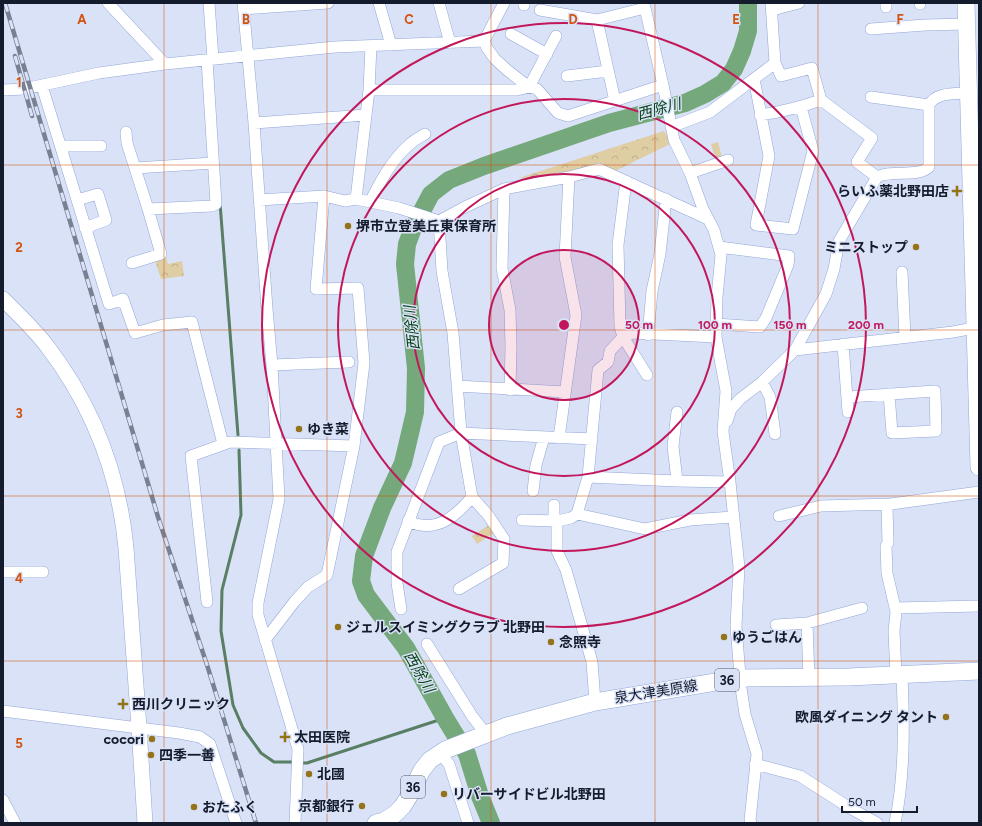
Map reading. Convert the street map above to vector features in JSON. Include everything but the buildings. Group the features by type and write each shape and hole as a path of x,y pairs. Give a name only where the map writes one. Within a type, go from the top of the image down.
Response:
{"main road":[{"path":"966,3 977,328 979,467"},
{"name":"泉大津美原線","path":"376,823 384,821 395,814 403,806 422,770 430,760 445,751 507,726 595,702 740,678 809,678 979,671"}],"street":[{"path":"108,3 165,64"},
{"path":"148,209 212,206 216,204 213,163 209,3"},
{"path":"295,823 298,749 258,615 258,602 278,499 272,365 254,123 243,6 322,3"},
{"path":"379,3 391,46"},
{"path":"439,3 450,43"},
{"path":"484,41 504,3"},
{"path":"799,3 772,6 774,63 781,76 812,68 821,100 872,138 857,162 877,177"},
{"path":"540,10 597,20 644,6 664,89 674,140 690,173 703,209 714,230 721,255 717,297 716,337 726,391 722,432 730,482 739,567 736,626 740,678 745,714 756,754 750,820 751,823"},
{"path":"597,20 615,101"},
{"path":"871,29 966,24"},
{"path":"511,34 547,54"},
{"path":"369,90 517,90 529,87 556,36"},
{"path":"3,90 24,89 99,73 165,64 335,47 391,46 484,41"},
{"path":"484,41 487,48 507,70 529,87 537,89 558,113 568,116 615,101 664,89"},
{"path":"356,199 369,90 371,46"},
{"path":"670,123 710,112 774,63"},
{"path":"567,76 608,71"},
{"path":"754,79 769,156 756,224 793,228 813,151 801,107"},
{"path":"42,86 109,304 123,298 134,333 164,324 192,322 223,444"},
{"path":"722,432 731,409 740,399 762,382 795,350 826,294 834,269 839,241 877,177 884,173 919,172 924,171 929,167 929,105 931,100 943,94 968,93"},
{"path":"871,97 929,105"},
{"path":"760,115 777,113 821,100"},
{"path":"254,123 366,115"},
{"path":"126,132 127,143 136,168 161,254 132,263"},
{"path":"370,202 381,180 397,157 409,144 426,134"},
{"path":"61,146 101,146"},
{"path":"690,173 728,160"},
{"path":"136,168 213,163"},
{"path":"259,200 324,196 345,201 356,199 399,208 438,221 504,189 569,177 599,169 708,219"},
{"path":"559,438 576,315 565,257 569,177"},
{"path":"626,182 618,245 620,326 623,337 647,375"},
{"path":"504,189 502,268 510,310 510,390"},
{"path":"77,200 98,194 106,220 85,228"},
{"path":"265,640 295,600 308,588 327,575 354,446 364,363 358,288 316,289 324,196"},
{"path":"648,335 652,291 660,254 666,199"},
{"path":"438,221 442,271 454,332 461,432 472,497 488,515 504,539 503,563 459,589"},
{"path":"716,324 760,327 766,318 788,265 789,256 719,248"},
{"path":"902,272 905,337"},
{"path":"3,299 46,344 66,373 94,422 118,492 123,520 145,823"},
{"path":"795,350 977,328"},
{"path":"522,520 556,521 571,518 577,514 588,477 598,370 608,362 610,351 623,337 633,333 648,335 716,337"},
{"path":"843,344 848,412"},
{"path":"272,365 349,362"},
{"path":"762,382 770,397 775,434"},
{"path":"457,386 565,392"},
{"path":"726,391 740,399"},
{"path":"848,397 889,394 935,391 936,431 892,433 889,394"},
{"path":"677,412 673,446 677,481"},
{"path":"402,609 397,583 397,552 439,442 461,432 592,439"},
{"path":"533,491 536,465 544,437"},
{"path":"207,602 191,456 230,442 354,446"},
{"path":"588,477 730,482"},
{"path":"779,516 821,506 887,505 979,492"},
{"path":"408,522 417,526 433,526 459,512 472,497"},
{"path":"554,505 557,551 566,570 592,662 595,702"},
{"path":"887,505 888,543 886,546 886,573 896,612 894,631 904,723 899,806 895,823"},
{"path":"577,514 645,528 690,520 733,517"},
{"path":"3,572 43,572"},
{"path":"895,608 979,606"},
{"path":"776,625 807,623 862,608"},
{"path":"807,623 809,678"},
{"path":"427,644 484,734"},
{"path":"3,711 139,727 200,736 210,744 236,823"},
{"path":"445,751 468,823"},
{"path":"755,764 800,776 850,808 877,823"},
{"path":"3,800 15,823"}],"green space":[{"path":"664,131 672,143 615,171 519,178"},
{"path":"718,142 722,158 716,160 711,144"},
{"path":"166,257 168,264 182,261 184,276 161,279 155,260"},
{"path":"489,525 494,533 477,544 472,536"}],"waterway":[{"name":"西除川","path":"491,823 480,796 467,754 406,648 366,595 361,581 364,556 382,508 403,463 415,412 416,368 405,264 407,244 413,228 431,194 449,180 484,166 609,123 685,103 705,94 723,83 734,69 742,51 748,31 748,3"},
{"path":"220,203 238,435"},
{"path":"239,450 241,515 222,590 221,631 233,705 243,728 261,753 274,762 294,762"},
{"path":"300,763 307,763 445,718"}],"railway":[{"path":"5,3 158,517 208,668 256,823"},
{"path":"15,56 32,116"}],"place":[{"name":"らいふ薬北野田店","path":"957,191"},
{"name":"堺市立登美丘東保育所","path":"348,226"},
{"name":"ミニストップ","path":"916,247"},
{"name":"ゆき菜","path":"299,429"},
{"name":"ジェルスイミングクラブ 北野田","path":"338,627"},
{"name":"ゆうごはん","path":"724,637"},
{"name":"念照寺","path":"551,642"},
{"name":"西川クリニック","path":"123,704"},
{"name":"欧風ダイニング タント","path":"946,717"},
{"name":"太田医院","path":"285,737"},
{"name":"cocori","path":"152,739"},
{"name":"四季一善","path":"151,755"},
{"name":"北國","path":"309,774"},
{"name":"リバーサイドビル北野田","path":"444,794"},
{"name":"京都銀行","path":"362,806"},
{"name":"おたふく","path":"194,807"}]}
